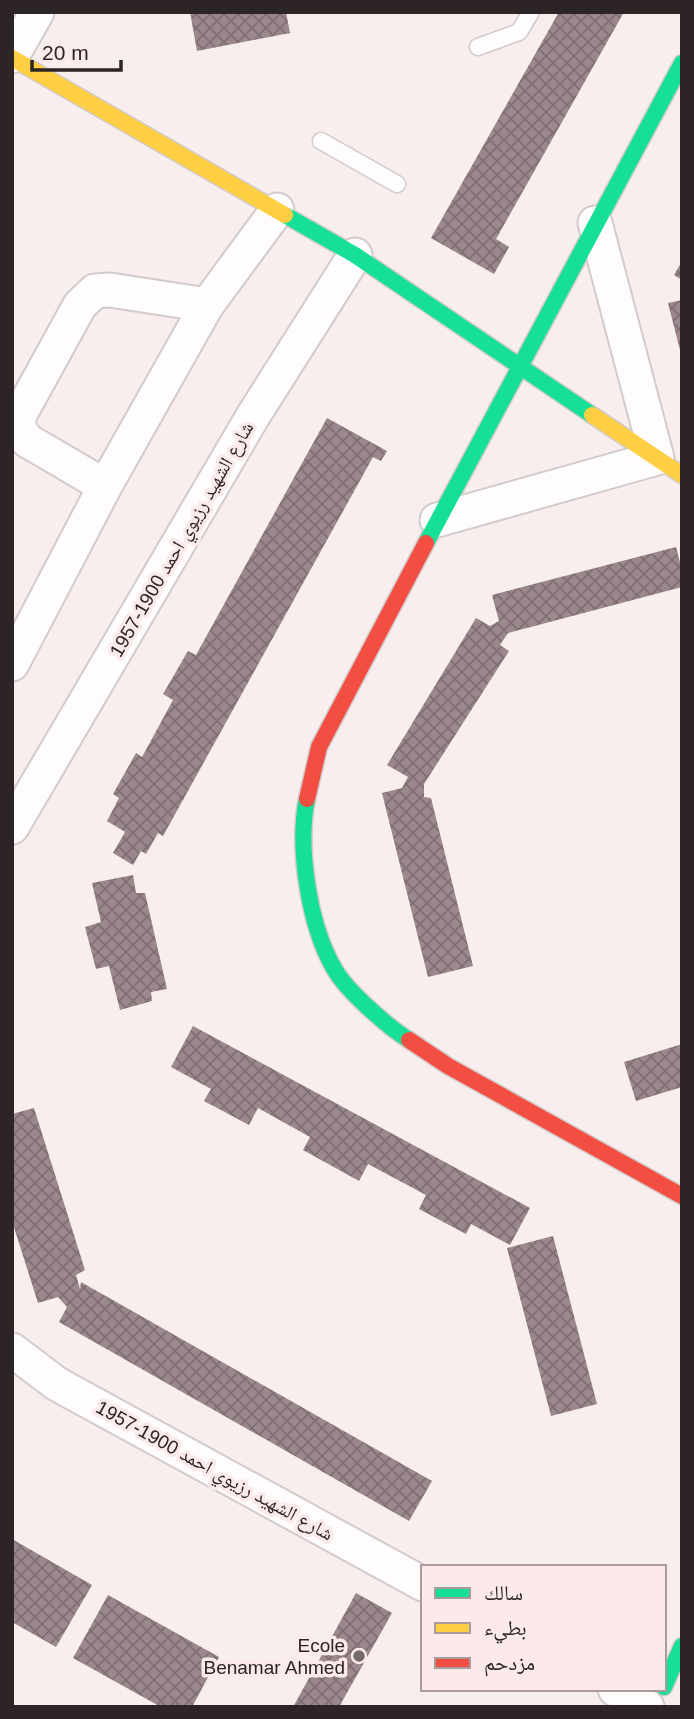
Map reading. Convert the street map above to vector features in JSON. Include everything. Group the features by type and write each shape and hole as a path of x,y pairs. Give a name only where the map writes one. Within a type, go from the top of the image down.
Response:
{"street":[{"path":"37,12 12,57 355,255 669,467"},
{"path":"682,63 518,365 319,747 303,818 307,897 335,971 390,1028 448,1066 682,1196"},
{"path":"12,664 105,486 207,305 277,210"},
{"path":"595,222 669,467"},
{"name":"شارع الشهيد رزيوي احمد 1900-1957","path":"12,827 246,428 355,255"},
{"path":"105,486 28,441 19,430 19,416 80,305 95,292 110,290 207,305"},
{"path":"437,520 669,467"},
{"name":"شارع الشهيد رزيوي احمد 1900-1957","path":"12,1350 57,1384 421,1583"},
{"path":"666,1683 682,1646"},
{"path":"619,1691 647,1707"}],"lane":[{"path":"478,47 519,32 531,12"},
{"path":"321,141 397,184"}],"building":[{"path":"190,12 286,12 290,33 197,51"},
{"path":"559,12 624,12 496,239 509,247 494,274 431,238"},
{"path":"682,261 682,280 674,275"},
{"path":"682,300 682,353 681,354 668,303"},
{"path":"327,418 387,451 381,461 373,457 163,836 158,833 146,854 141,851 133,865 113,853 125,832 107,821 119,798 113,794 136,753 142,757 173,700 163,694 188,651 196,655"},
{"path":"676,547 682,570 682,587 508,633 500,645 509,651 424,784 424,797 431,798 473,966 428,977 382,793 402,788 408,777 387,765 476,618 490,626 499,621 492,595"},
{"path":"133,875 136,893 145,893 167,989 151,992 152,1001 120,1010 109,966 96,969 85,927 101,922 92,883"},
{"path":"193,1026 530,1208 510,1245 471,1224 466,1234 419,1209 426,1195 368,1164 359,1181 303,1150 310,1137 258,1108 249,1125 204,1101 211,1089 171,1067"},
{"path":"682,1044 682,1087 636,1101 624,1062"},
{"path":"34,1108 85,1270 76,1275 80,1289 81,1282 432,1481 409,1521 59,1322 67,1307 58,1297 38,1303 12,1221 12,1114"},
{"path":"553,1236 597,1404 551,1416 507,1248"},
{"path":"12,1539 92,1585 56,1647 12,1622"},
{"path":"356,1593 392,1613 339,1707 293,1707"},
{"path":"108,1595 219,1657 192,1707 161,1707 73,1658"}],"traffic: fast":[{"path":"426,543 682,63"},
{"path":"285,215 355,255 592,415"},
{"path":"307,799 304,818 307,886 318,932 326,952 341,979 358,998 409,1040"},
{"path":"666,1682 682,1646"}],"traffic: slow":[{"path":"12,58 285,215"},
{"path":"592,415 682,475"}],"traffic: jam":[{"path":"307,799 319,747 426,543"},
{"path":"409,1040 448,1066 682,1196"}],"place":[{"name":"Ecole Benamar Ahmed","path":"359,1656"}]}
